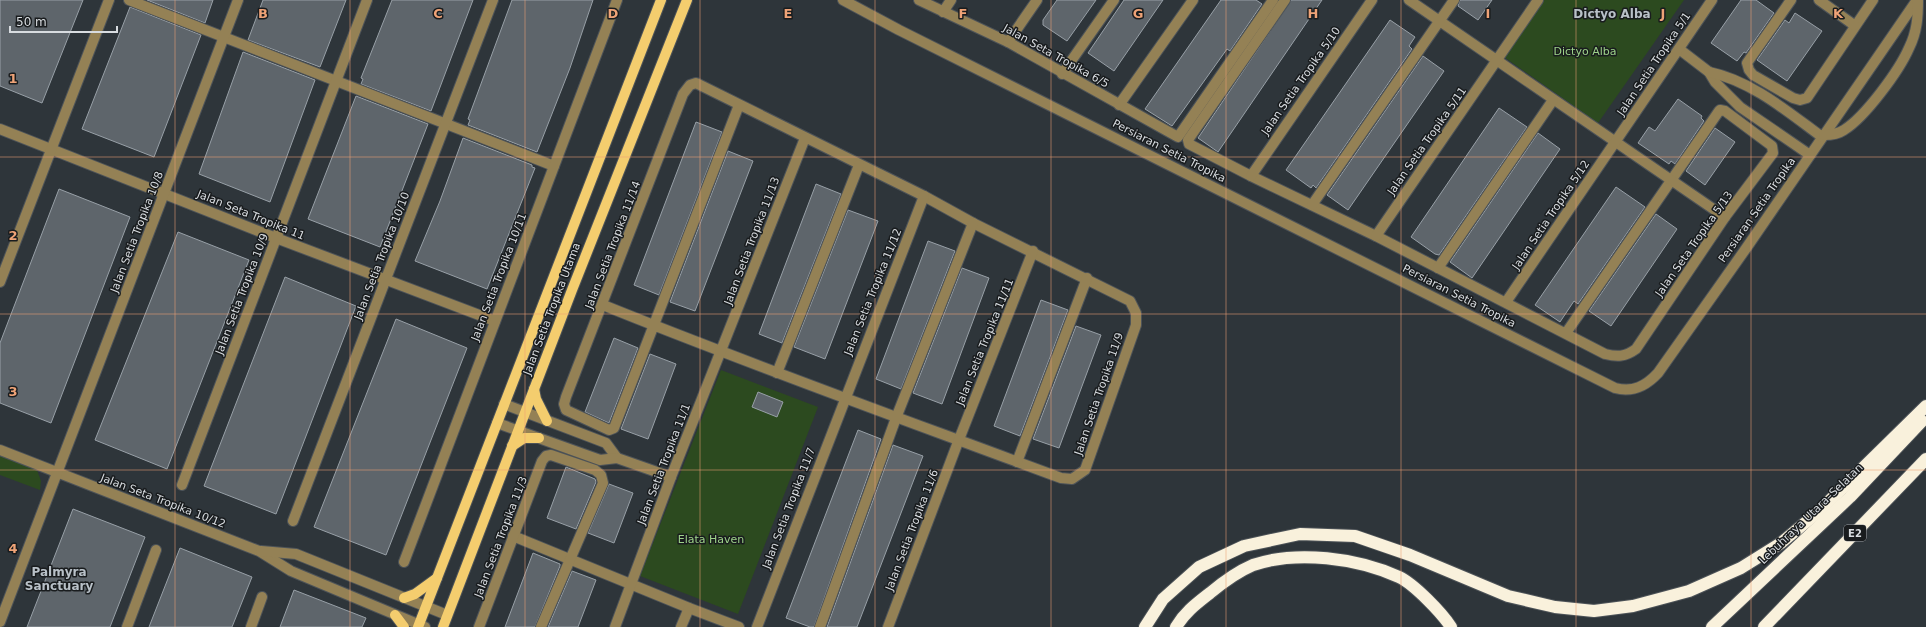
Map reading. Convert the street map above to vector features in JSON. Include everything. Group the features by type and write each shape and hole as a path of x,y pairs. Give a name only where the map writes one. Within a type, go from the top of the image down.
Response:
{"highway":[{"path":"1145,627 1163,599 1199,567 1244,546 1300,534 1355,536 1410,555 1508,596 1555,607 1594,611 1633,606 1689,591 1741,568 1781,543 1817,514 1926,406"},
{"name":"Lebuhraya Utara–Selatan","path":"1712,627 1850,497 1926,417"},
{"name":"E2","path":"1764,627 1926,459"},
{"path":"1176,627 1185,613 1218,587 1252,566 1276,559 1301,557 1349,560 1400,577 1440,611 1451,627"}],"main road":[{"name":"Jalan Setia Tropika Utama","path":"421,626 426,606 661,0"},
{"name":"Jalan Setia Tropika Utama","path":"443,627 525,412 687,0"},
{"path":"534,389 536,399 546,421"},
{"path":"512,446 524,438 539,438"},
{"path":"404,598 415,594 437,578"},
{"path":"395,615 404,627"}],"street":[{"path":"0,282 108,0"},
{"path":"129,0 446,122 554,166"},
{"name":"Jalan Setia Tropika 10/8","path":"0,622 238,0"},
{"name":"Jalan Setia Tropika 10/9","path":"182,485 367,0"},
{"name":"Jalan Setia Tropika 10/10","path":"293,521 493,0"},
{"name":"Jalan Setia Tropika 10/11","path":"404,562 617,0"},
{"name":"Persiaran Setia Tropika","path":"843,0 1601,381 1624,390 1632,390 1642,386 1658,373 1917,0"},
{"name":"Jalan Seta Tropika 6/5","path":"919,0 1008,42 1062,74 1178,137 1273,0"},
{"path":"943,12 952,0"},
{"path":"1008,42 1037,0"},
{"path":"1062,74 1114,0"},
{"path":"1119,105 1193,0"},
{"path":"1285,0 1188,140 1189,144 1251,176 1376,236 1566,333 1672,179"},
{"name":"Jalan Setia Tropika 5/10","path":"1251,176 1372,0"},
{"path":"1409,0 1553,100 1672,179 1725,217"},
{"path":"1312,205 1454,0"},
{"name":"Jalan Setia Tropika 5/11","path":"1376,236 1538,0"},
{"name":"Jalan Setia Tropika 5/1","path":"1616,142 1712,0"},
{"path":"1791,0 1747,63 1749,70 1760,79 1793,98 1800,100 1807,98 1854,25 1873,0"},
{"path":"1819,0 1854,25"},
{"path":"1709,72 1720,74 1750,87 1823,136 1834,134 1844,130 1874,100 1894,73 1909,49 1918,21 1917,0"},
{"path":"1679,49 1709,72 1715,82 1740,107 1810,155"},
{"name":"Jalan Setia Tropika 11/14","path":"653,326 611,430 566,410 564,404 683,94 690,85 696,84 739,105"},
{"path":"1438,268 1553,100"},
{"path":"602,306 653,326 721,352 958,442 1017,462 1087,278 973,223 924,196 739,105 653,326"},
{"name":"Jalan Seta Tropika 5/13","path":"1566,333 1605,354 1625,356 1636,349 1725,217 1773,153 1772,146 1720,110 1672,179"},
{"name":"Jalan Seta Tropika 11","path":"0,129 276,238 495,321"},
{"name":"Jalan Setia Tropika 11/13","path":"721,352 805,138"},
{"name":"Jalan Setia Tropika 5/12","path":"1506,302 1616,142"},
{"path":"777,373 859,165"},
{"name":"Jalan Setia Tropika 11/12","path":"844,398 924,196"},
{"path":"820,627 896,418 973,223"},
{"name":"Jalan Setia Tropika 11/11","path":"958,442 1033,252"},
{"name":"Jalan Setia Tropika 11/9","path":"1017,462 1061,478 1072,479 1085,470 1136,325 1136,313 1130,301 1087,278"},
{"name":"Jalan Setia Tropika 11/1","path":"615,627 671,477 721,352"},
{"name":"Jalan Setia Tropika 11/7","path":"757,627 844,398"},
{"path":"504,404 606,443 617,458"},
{"path":"497,423 600,460 617,458 671,477"},
{"path":"573,450 579,433"},
{"name":"Jalan Setia Tropika 11/6","path":"888,627 958,442"},
{"name":"Jalan Seta Tropika 10/12","path":"0,450 259,551 291,570 421,626"},
{"name":"Jalan Setia Tropika 11/3","path":"480,627 513,536 546,456 551,455 595,470 601,475 603,483 570,559"},
{"path":"513,536 739,627"},
{"path":"127,627 156,550"},
{"name":"Jalan Seta Tropika 10/12","path":"259,551 296,554 447,615"},
{"path":"541,627 570,559"},
{"path":"349,595 355,578"},
{"path":"250,627 262,597"},
{"path":"681,627 689,608"}],"green space":[{"name":"Dictyo Alba","path":"1543,0 1684,0 1598,123 1504,57"},
{"name":"Elata Haven","path":"721,370 818,407 738,614 640,576"},
{"path":"0,456 37,470 41,481 40,490 0,475"}],"building":[{"path":"0,0 83,0 42,103 0,86"},
{"path":"147,0 213,0 205,23"},
{"path":"263,0 346,0 320,67 248,40"},
{"path":"392,0 473,0 431,111 361,84 363,79 361,78"},
{"path":"512,0 593,0 570,68 537,152 468,125 470,120 468,119"},
{"path":"1057,0 1096,0 1067,41 1043,25 1043,20"},
{"path":"1124,0 1163,0 1114,71 1088,53"},
{"path":"1221,0 1256,0 1262,4 1230,51 1227,49 1172,126 1145,109"},
{"path":"1291,0 1322,0 1218,152 1198,138"},
{"path":"1460,0 1492,0 1478,20 1458,6"},
{"path":"1741,0 1756,0 1774,13 1746,53 1744,52 1737,61 1711,43"},
{"path":"130,7 201,35 154,157 82,129"},
{"path":"1795,13 1822,31 1787,81 1757,60 1785,20 1789,23"},
{"path":"1390,20 1415,37 1409,46 1412,49 1316,188 1313,185 1311,188 1286,170"},
{"path":"243,52 315,80 270,202 199,174"},
{"path":"1423,56 1444,71 1348,210 1327,195"},
{"path":"356,96 428,124 380,247 308,219"},
{"path":"1678,99 1702,116 1701,118 1704,121 1675,164 1671,161 1669,164 1638,143 1649,127 1655,131"},
{"path":"1499,108 1527,127 1439,255 1435,254 1411,237"},
{"path":"696,122 722,132 659,295 634,285"},
{"path":"1715,128 1735,142 1705,185 1686,171"},
{"path":"1538,133 1560,149 1472,278 1450,262"},
{"path":"463,138 532,165 532,167 535,168 487,289 415,261 440,201"},
{"path":"728,151 753,161 695,311 670,302"},
{"path":"816,184 841,194 782,343 759,334"},
{"path":"1616,187 1645,207 1578,304 1574,301 1560,322 1535,305"},
{"path":"59,189 130,217 51,423 0,403 0,343"},
{"path":"848,210 878,221 825,359 794,347"},
{"path":"1656,214 1677,229 1611,326 1589,311"},
{"path":"178,232 249,260 167,469 95,440"},
{"path":"928,241 955,251 901,389 876,379"},
{"path":"962,268 989,278 942,404 913,393"},
{"path":"285,277 356,306 276,514 204,486"},
{"path":"1041,300 1068,310 1020,436 994,426"},
{"path":"396,319 467,348 386,555 314,527"},
{"path":"1076,326 1101,335 1059,448 1033,439"},
{"path":"614,338 638,348 609,423 585,412"},
{"path":"650,354 676,364 648,439 621,429"},
{"path":"758,392 783,402 777,417 752,407"},
{"path":"858,430 881,439 814,627 810,627 786,618"},
{"path":"893,445 923,456 857,627 827,627"},
{"path":"566,467 595,479 596,482 576,529 547,518"},
{"path":"609,484 633,493 614,543 588,533"},
{"path":"73,509 145,537 110,627 27,627"},
{"path":"180,548 252,577 232,627 149,627"},
{"path":"533,553 560,564 560,566 535,627 505,627"},
{"path":"572,571 596,580 578,627 548,627"},
{"path":"294,590 366,618 362,627 280,627"}],"district":[{"name":"Dictyo Alba","path":"1612,14"},
{"name":"Palmyra Sanctuary","path":"59,579"}]}
